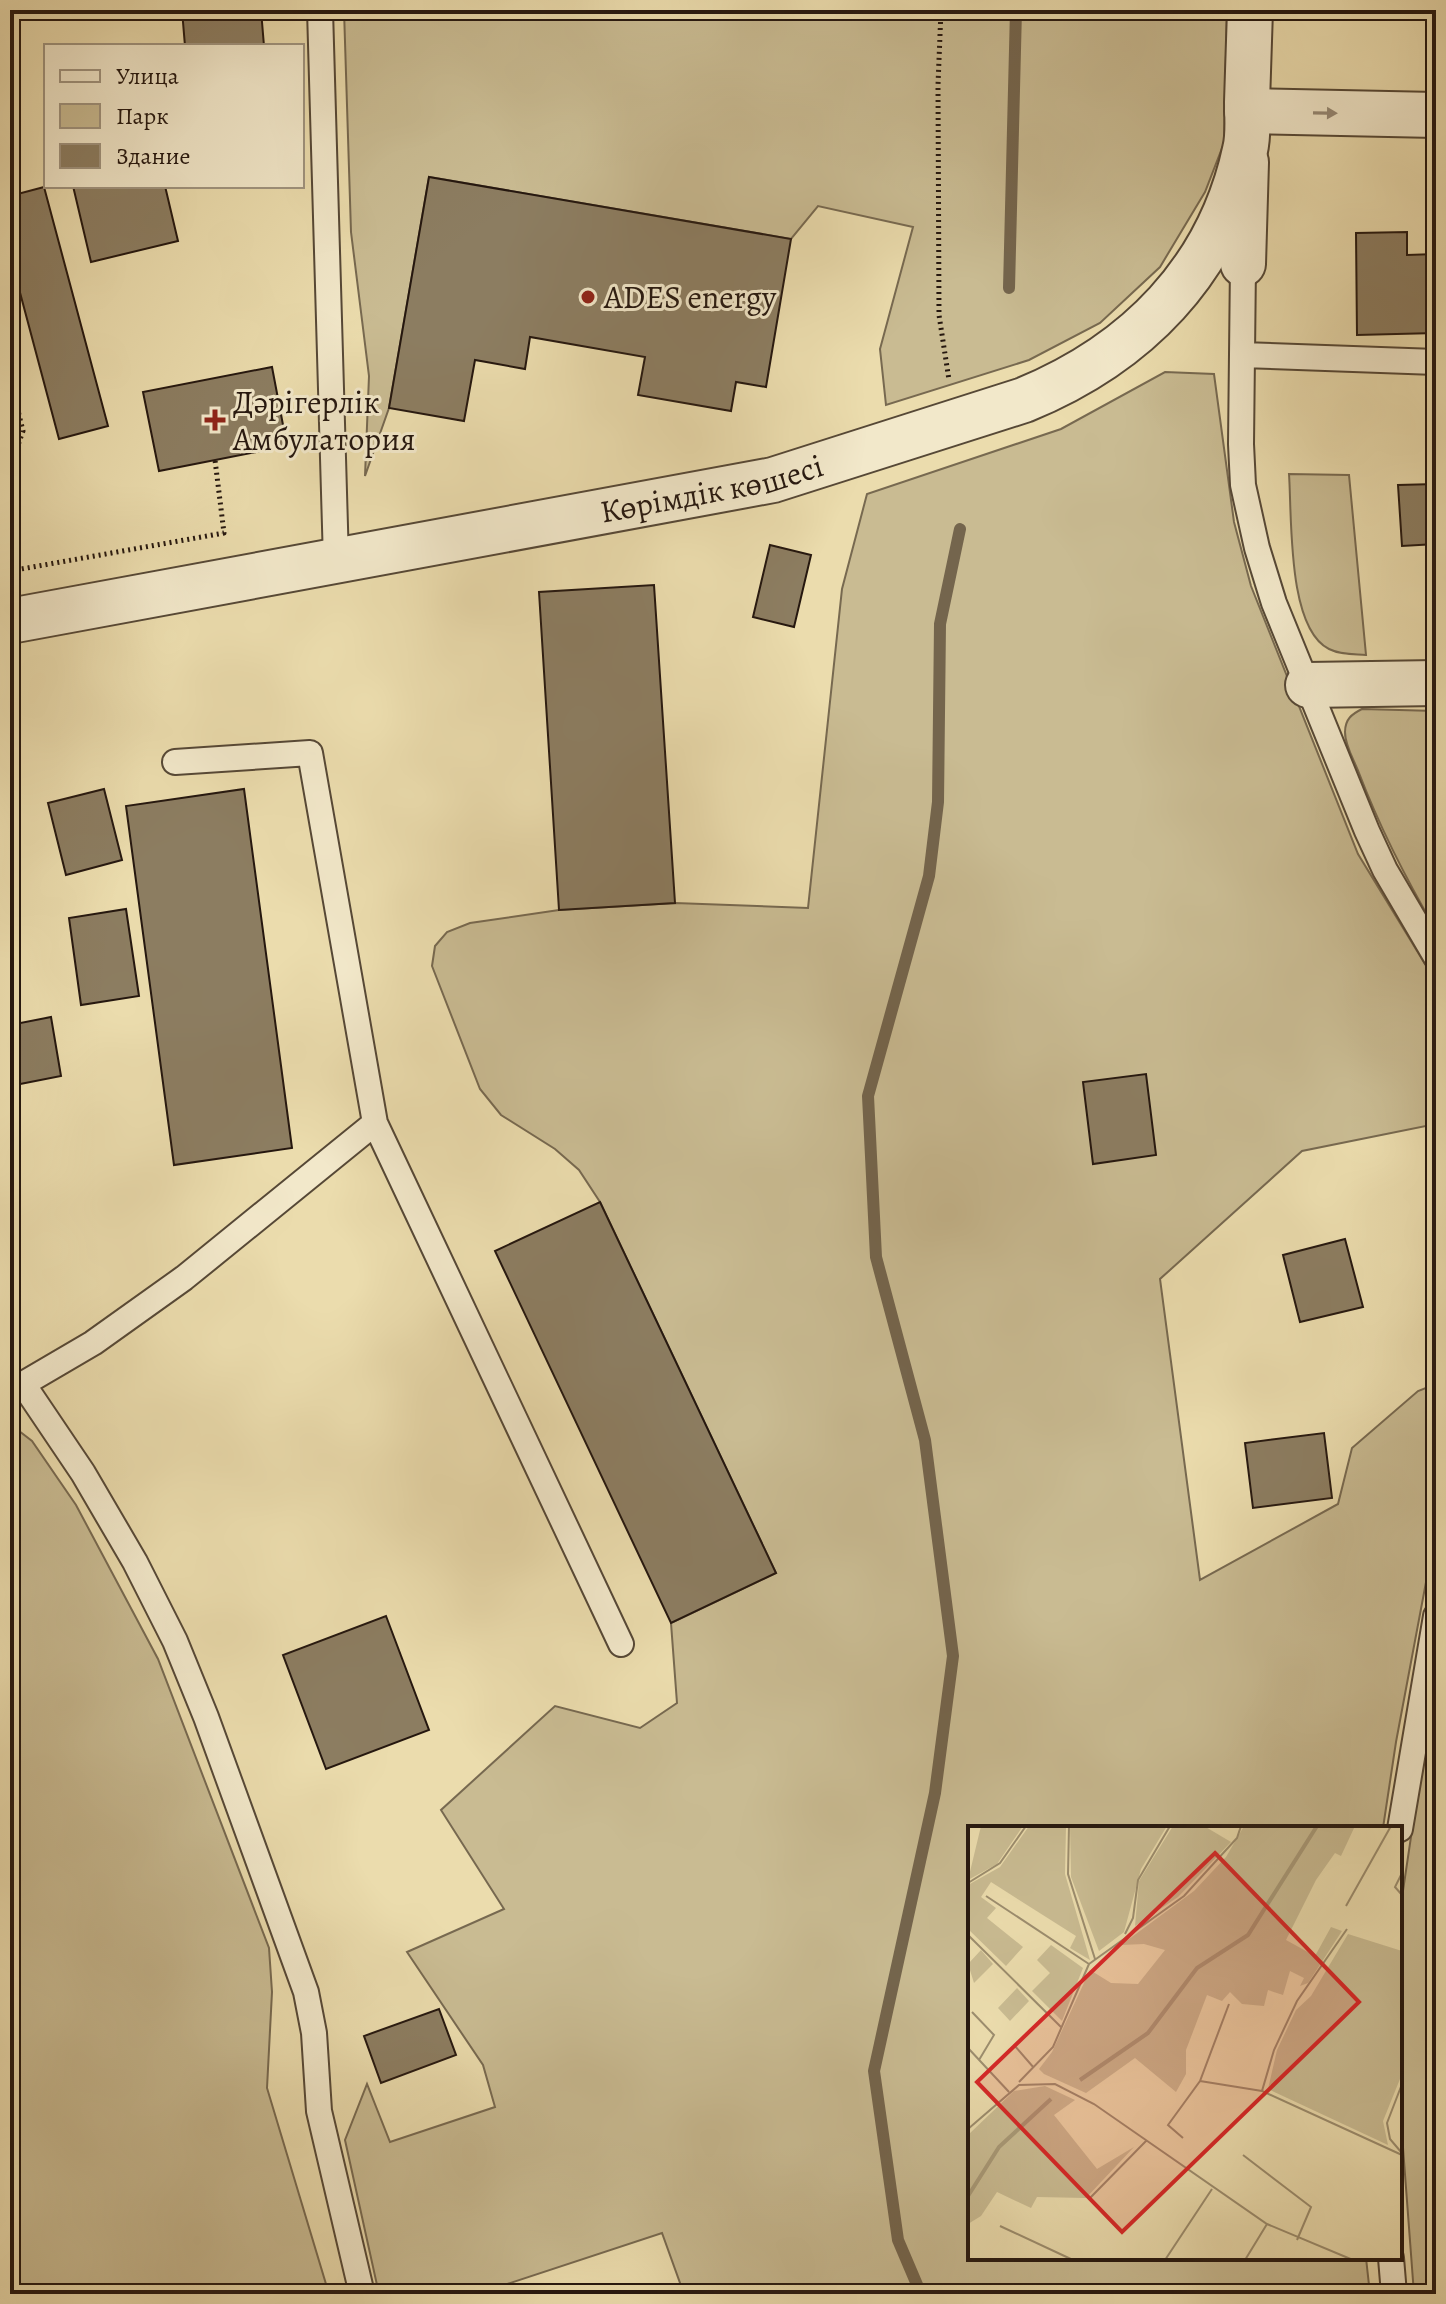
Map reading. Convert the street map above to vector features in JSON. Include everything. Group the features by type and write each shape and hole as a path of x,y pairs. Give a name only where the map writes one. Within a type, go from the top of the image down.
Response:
{"street":[{"path":"1243,264 1250,10"},
{"path":"1247,129 1436,115"},
{"name":"Көрімдік көшесі","path":"10,621 773,480 956,423 1065,383 1114,352 1144,327 1186,280 1214,238 1233,197 1247,129"},
{"path":"1308,685 1436,683"}],"lane":[{"path":"320,10 336,561"},
{"path":"1186,280 1212,258 1231,257 1243,264 1243,485 1257,548 1274,603 1385,870 1436,957"},
{"path":"1242,355 1436,362"},
{"path":"175,762 310,753 375,1123 621,1644"},
{"path":"362,2294 319,2111 314,2033 306,1992 206,1717 175,1641 135,1562 83,1473 17,1387 93,1343 184,1278 375,1123"},
{"path":"1401,1826 1436,1616"},
{"path":"1391,2260 1394,2294"}],"path":[{"path":"941,10 938,85 939,315 956,423"},
{"path":"10,378 23,431 10,468"},
{"path":"10,571 224,533 215,460"}],"green space":[{"path":"344,10 1227,10 1224,143 1205,192 1160,267 1100,323 1029,360 886,405 880,349 913,227 818,206 791,239 429,177 389,408 365,476 369,376 351,232"},
{"path":"1165,372 1214,374 1234,522 1251,586 1358,854 1436,982 1436,1124 1302,1151 1160,1279 1200,1580 1338,1504 1352,1448 1418,1391 1436,1384 1436,1529 1383,1826 968,1826 968,2260 1366,2260 1370,2294 684,2294 662,2233 477,2294 379,2294 345,2140 367,2084 390,2142 495,2107 483,2065 407,1952 504,1909 441,1810 555,1706 640,1728 677,1703 671,1623 776,1573 600,1202 579,1170 555,1149 501,1115 480,1089 432,966 435,946 447,932 470,923 559,910 675,903 808,908 842,589 867,494 1061,429"},
{"path":"1289,474 1349,475 1366,655 1329,649 1315,637 1305,619 1294,570"},
{"path":"1362,709 1436,711 1436,930 1394,853 1348,748 1346,724 1352,715"},
{"path":"10,1424 32,1441 76,1505 158,1659 269,1948 272,1992 267,2088 329,2294 10,2294"},
{"path":"1436,1669 1436,2294 1414,2294 1402,2135 1402,1897"}],"building":[{"path":"182,10 261,10 264,44 185,44"},
{"path":"1289,10 1431,10 1430,20 1289,17"},
{"path":"429,177 791,239 766,387 736,382 731,411 638,395 645,357 530,337 525,369 475,360 464,421 389,408"},
{"path":"44,187 108,426 59,439 10,255 10,196"},
{"path":"73,188 165,188 178,241 91,262"},
{"path":"1407,232 1407,255 1436,254 1436,333 1357,335 1356,233"},
{"path":"272,367 287,446 159,471 143,392"},
{"path":"1436,484 1436,544 1402,546 1398,485"},
{"path":"770,545 811,555 794,627 753,617"},
{"path":"654,585 675,903 559,910 539,592"},
{"path":"104,789 122,860 66,875 48,803"},
{"path":"244,789 292,1148 174,1165 126,806"},
{"path":"126,909 139,996 81,1005 69,918"},
{"path":"51,1017 61,1076 10,1086 10,1025"},
{"path":"1146,1074 1156,1155 1093,1164 1083,1082"},
{"path":"600,1202 776,1573 671,1623 495,1251"},
{"path":"1345,1239 1363,1307 1300,1322 1283,1255"},
{"path":"1324,1433 1332,1498 1253,1508 1245,1443"},
{"path":"386,1616 429,1730 326,1769 283,1655"},
{"path":"439,2009 456,2055 381,2083 364,2036"}],"waterway":[{"path":"1009,288 1016,10"},
{"path":"921,2294 898,2240 874,2071 935,1793 953,1656 925,1440 876,1257 868,1096 929,876 938,802 940,624 960,529"}],"place":[{"name":"ADES energy","path":"588,297"},
{"name":"Дәрігерлік Амбулатория","path":"215,420"}]}
